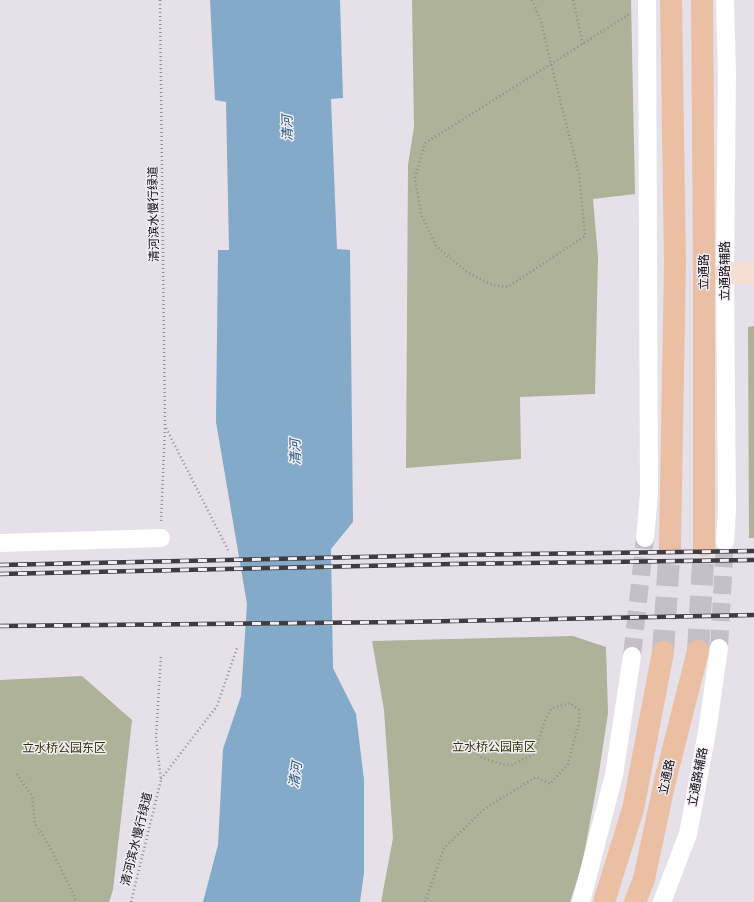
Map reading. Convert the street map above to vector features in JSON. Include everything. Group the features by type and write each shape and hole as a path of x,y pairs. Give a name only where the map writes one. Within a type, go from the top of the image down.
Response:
{"main road":[{"path":"670,544 675,263 671,0"},
{"name":"立通路","path":"702,0 704,545"},
{"name":"立通路","path":"635,902 644,879 665,781 698,651"},
{"path":"604,902 633,809 663,652"}],"street":[{"name":"立通路辅路","path":"725,0 727,72 725,273 726,542"},
{"path":"645,538 649,494 647,2"},
{"path":"725,273 754,273"},
{"path":"0,543 161,538"},
{"name":"立通路辅路","path":"662,902 688,834 707,732 719,648"},
{"path":"581,902 614,775 632,656"}],"path":[{"name":"清河滨水慢行绿道","path":"160,0 165,428 161,538"},
{"path":"532,0 541,21 552,64 580,174 585,236 508,287 492,285 467,272 436,246 421,214 415,178 425,143 552,64 647,2"},
{"path":"573,0 583,44"},
{"name":"清河滨水慢行绿道","path":"165,428 229,552"},
{"name":"清河滨水慢行绿道","path":"161,780 217,706 237,648"},
{"name":"清河滨水慢行绿道","path":"131,902 161,780 156,738 161,655"},
{"path":"425,902 444,848 484,809 536,777 550,784 568,764 579,722 579,710 570,703 552,708 546,718 534,754 512,765 502,764 482,758 466,741 450,748"},
{"path":"18,774 32,796 35,824 49,845 76,902"}],"green space":[{"path":"412,0 631,0 635,194 593,199 598,257 595,394 520,397 521,459 406,468 408,165 414,127"},
{"path":"754,326 754,538 749,538 748,327"},
{"name":"立水桥公园南区","path":"573,636 606,647 608,713 598,779 582,865 570,902 381,902 393,838 384,710 372,641"},
{"name":"立水桥公园东区","path":"82,676 132,720 113,890 109,902 0,902 0,680"}],"water":[{"name":"清河","path":"210,0 340,0 343,98 331,99 337,249 350,250 353,522 331,549 333,668 356,714 364,780 364,873 360,902 203,902 218,845 223,749 241,696 247,604 216,422 218,250 229,250 226,102 215,100"}],"tunnel":[{"path":"632,656 645,538"},
{"path":"719,648 725,542"},
{"path":"663,652 670,544"},
{"path":"698,651 704,545"}],"railway":[{"path":"0,565 452,555 754,551"},
{"path":"0,574 452,564 754,560"},
{"path":"0,626 404,622 754,615"}]}
